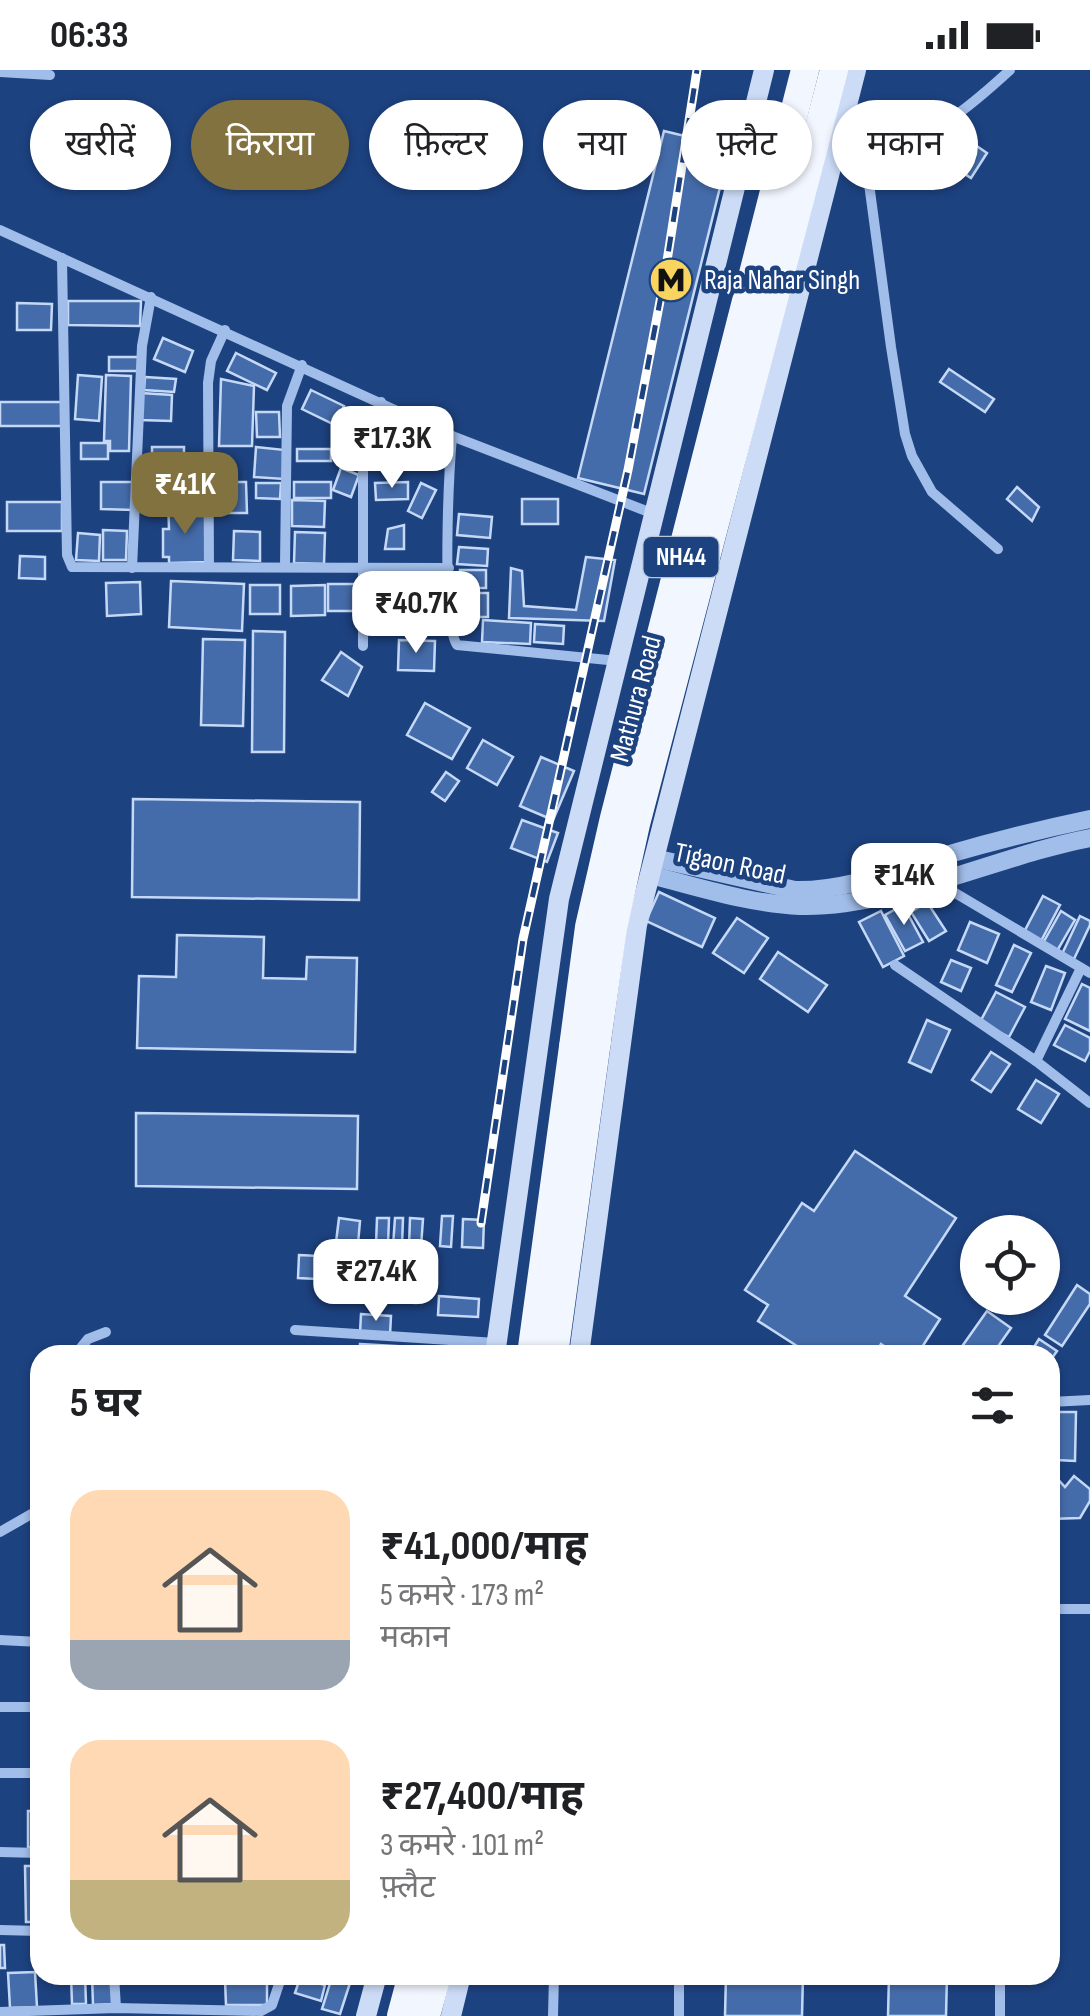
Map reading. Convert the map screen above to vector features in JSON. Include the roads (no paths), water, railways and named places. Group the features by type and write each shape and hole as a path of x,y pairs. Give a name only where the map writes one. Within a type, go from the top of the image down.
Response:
{"highway":[{"name":"Mathura Road","path":"555,1345 585,1044 589,927 805,70"},
{"name":"Mathura Road","path":"533,1345 585,1044 636,824 834,70"},
{"path":"401,2016 409,1985"},
{"path":"426,2016 434,1985"}],"main road":[{"path":"757,100 764,70"},
{"path":"849,100 856,70"},
{"path":"580,1345 637,925 832,173"},
{"path":"497,1345 559,899 735,190"},
{"path":"366,2016 374,1985"},
{"path":"451,2016 459,1985"}],"street":[{"path":"975,100 1010,70"},
{"path":"4,71 50,75"},
{"path":"870,190 905,434 912,456 932,492 998,549"},
{"path":"0,230 452,436 654,514"},
{"path":"62,258 67,555 75,568 449,568"},
{"path":"132,568 142,346 151,297"},
{"path":"209,567 208,383 211,361 225,330"},
{"path":"286,566 286,406 302,365"},
{"path":"363,646 363,461 381,402"},
{"path":"452,436 449,568 451,631 457,645 618,662"},
{"name":"Tigaon Road","path":"652,867 815,890 864,882 979,846 1090,819"},
{"name":"Tigaon Road","path":"652,867 748,899 799,906 853,901 1090,838"},
{"path":"934,881 1086,971 1036,1061"},
{"path":"895,965 1036,1061 1090,1103"},
{"path":"295,1330 454,1345"},
{"path":"83,1345 88,1338 106,1332"},
{"path":"1060,1402 1090,1400"},
{"path":"0,1532 30,1515"},
{"path":"1060,1609 1090,1609"},
{"path":"0,1640 30,1642"},
{"path":"0,1707 30,1706"},
{"path":"0,1772 30,1773"},
{"path":"0,1852 30,1853"},
{"path":"0,1930 30,1930"},
{"path":"115,1985 116,2008"},
{"path":"0,2012 116,2008 267,2010 279,1985"},
{"path":"553,2016 554,1985"},
{"path":"680,1985 680,2016"},
{"path":"1000,1985 1000,2016"}],"railway":[{"path":"481,1223 523,939 628,470 664,280 697,70"}],"place":[{"name":"Raja Nahar Singh","path":"671,280"}]}
